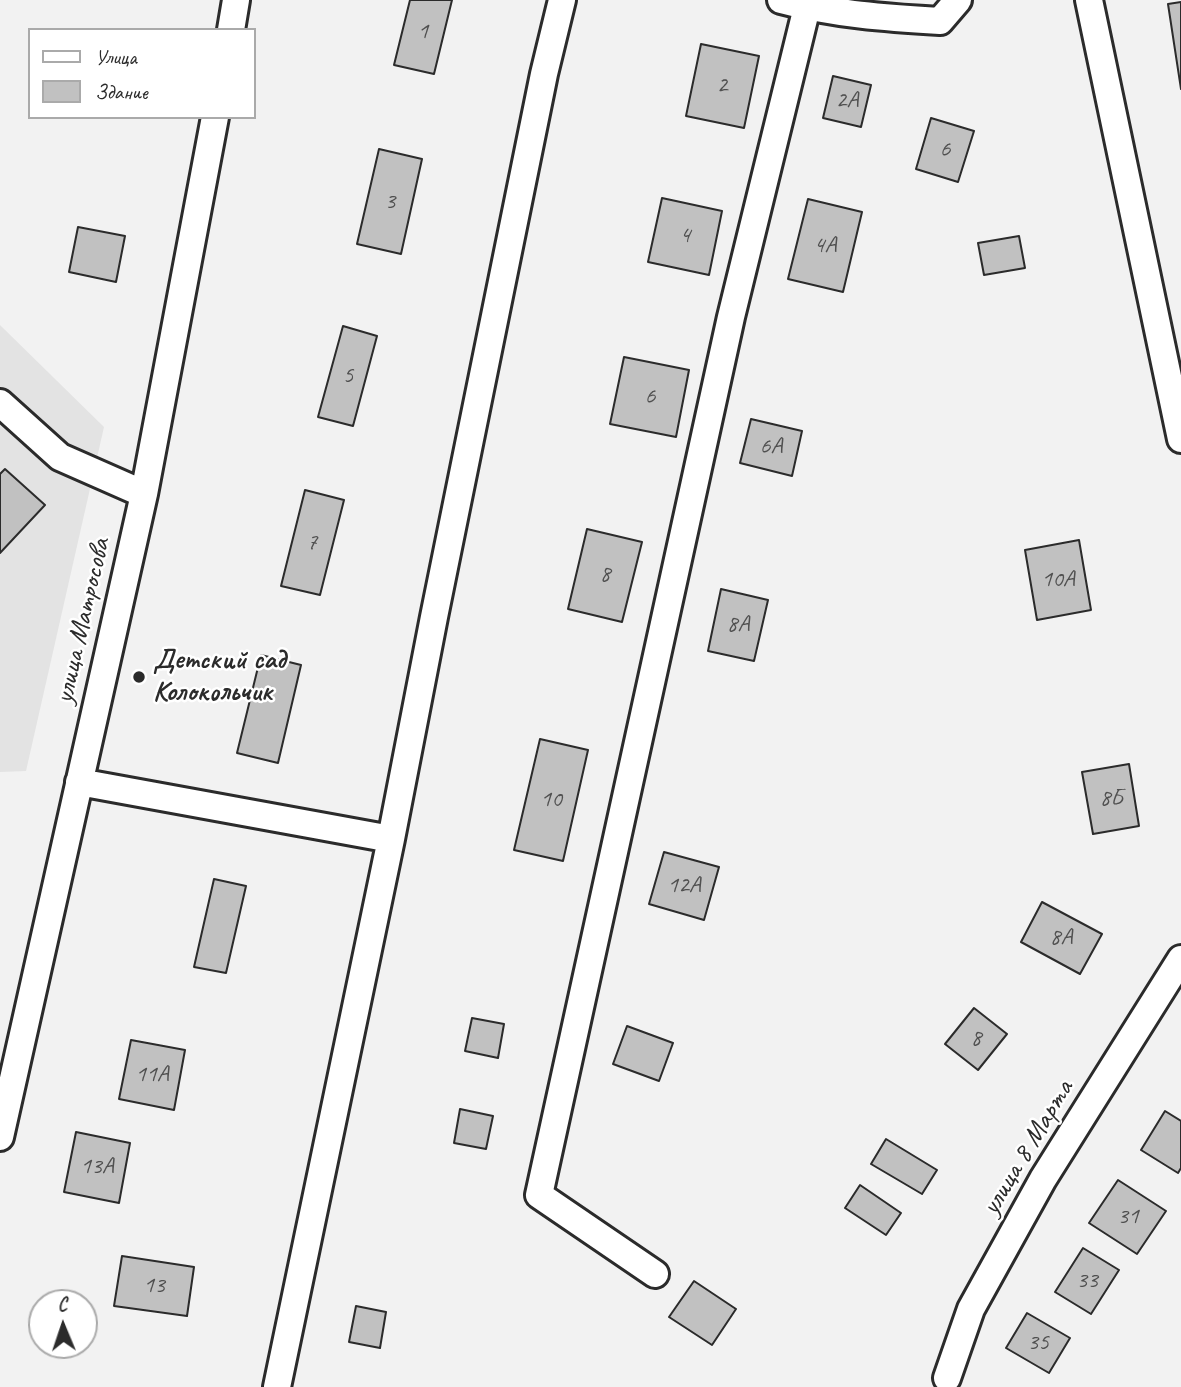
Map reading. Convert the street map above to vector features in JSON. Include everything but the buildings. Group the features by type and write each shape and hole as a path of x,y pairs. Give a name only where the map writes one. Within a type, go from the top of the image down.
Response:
{"street":[{"path":"231,28 236,0"},
{"path":"277,1387 391,839 433,617 544,74 562,0"},
{"path":"782,0 807,7 876,17 940,21 958,0"},
{"path":"1089,0 1181,439"},
{"path":"655,1274 539,1195 731,317 807,7"},
{"name":"улица Матросова","path":"0,1137 144,494 215,119"},
{"path":"0,403 60,457 144,494"},
{"path":"79,782 391,839"},
{"name":"улица 8 Марта","path":"947,1378 971,1309 1037,1191 1181,959"}],"shaded area":[{"path":"0,325 104,427 26,771 0,772"}],"place":[{"name":"Детский сад Колокольчик","path":"139,677"}]}
